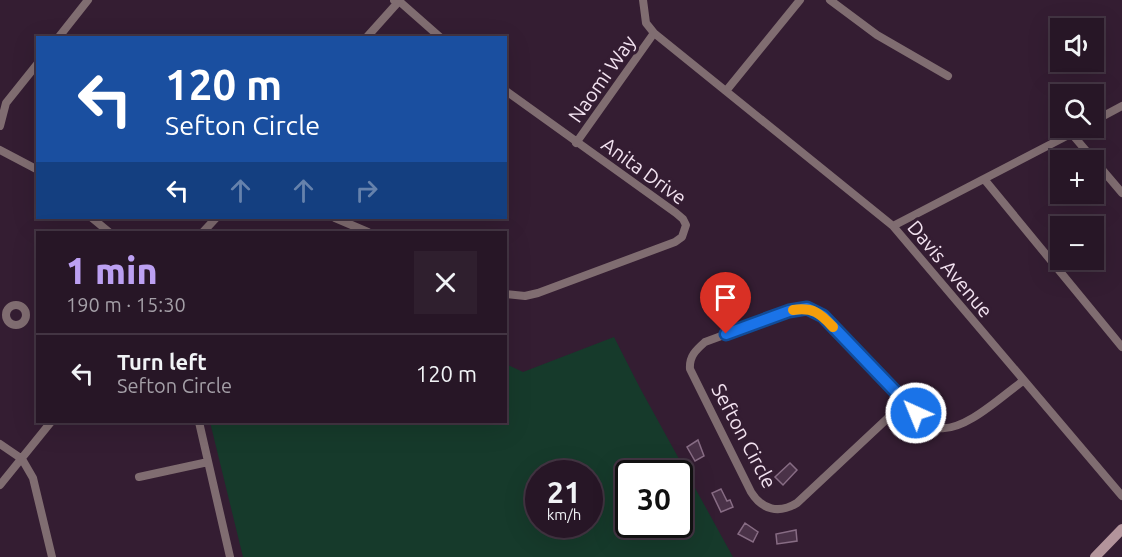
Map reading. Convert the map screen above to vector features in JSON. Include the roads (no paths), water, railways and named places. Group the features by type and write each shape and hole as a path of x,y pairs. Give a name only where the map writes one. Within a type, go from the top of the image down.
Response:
{"main road":[{"path":"1095,557 1122,529"}],"street":[{"path":"60,36 88,0"},
{"path":"368,36 398,0 439,36"},
{"path":"643,0 646,23 654,33"},
{"path":"726,91 801,0"},
{"path":"830,0 877,35 948,76"},
{"name":"Davis Avenue","path":"654,33 893,226 1122,496"},
{"name":"Naomi Way","path":"576,143 654,33"},
{"path":"0,126 6,103 36,66"},
{"name":"Anita Drive","path":"507,92 683,219 686,225 682,237 675,242 538,293 525,297 507,294"},
{"path":"1104,116 1122,106"},
{"path":"893,226 1062,138"},
{"path":"1075,138 1122,194"},
{"path":"0,150 36,169"},
{"path":"984,179 1122,347"},
{"path":"93,219 108,231"},
{"path":"203,231 215,219"},
{"path":"337,219 366,231"},
{"name":"Sefton Circle","path":"905,402 797,503 789,508 770,509 761,504 751,492 690,369 689,361 705,342 789,311 807,308 823,316 926,424 940,429 956,427 972,419 1023,381"},
{"path":"0,327 7,319"},
{"path":"0,485 50,423"},
{"path":"199,423 230,557"},
{"path":"0,444 22,459 33,478 52,557"},
{"path":"139,477 208,462"}]}
